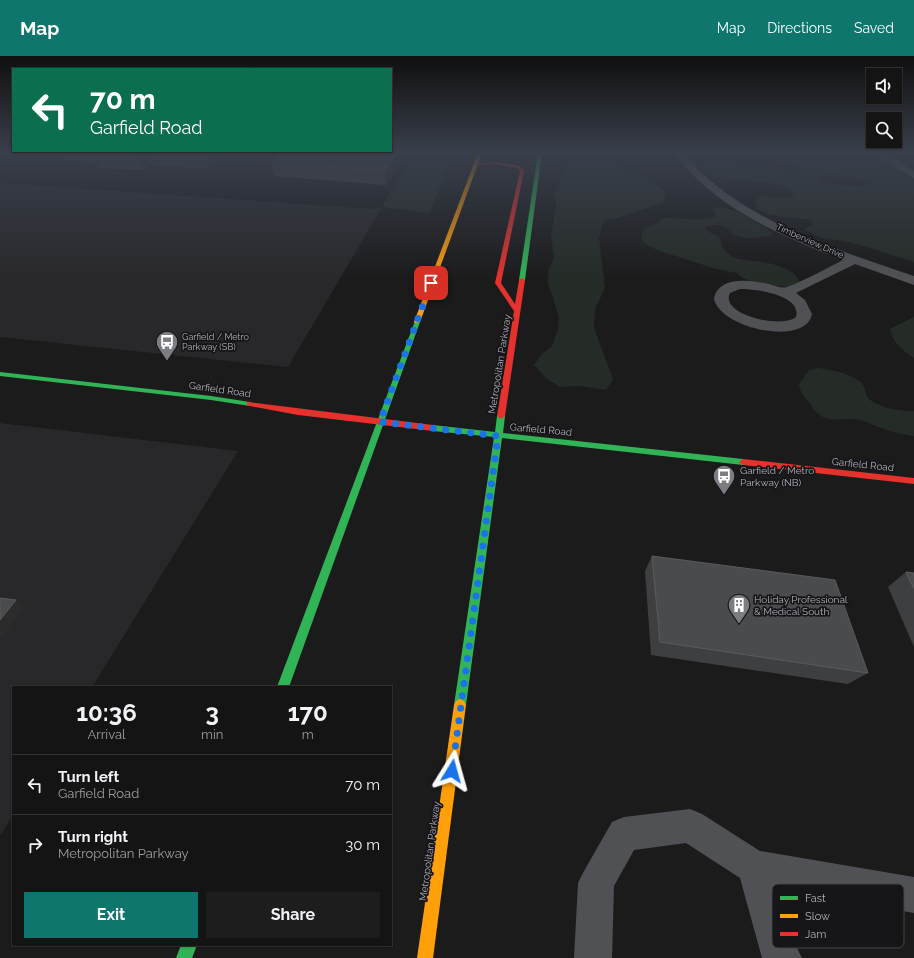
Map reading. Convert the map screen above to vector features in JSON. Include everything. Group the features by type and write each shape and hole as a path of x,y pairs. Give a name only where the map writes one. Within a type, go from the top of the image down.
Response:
{"main road":[{"path":"283,686 464,195"},
{"path":"517,195 498,282 518,312"},
{"name":"Metropolitan Parkway","path":"425,958 498,436 518,312 534,195"},
{"name":"Garfield Road","path":"0,374 211,398 298,412 498,436 559,441 914,481"},
{"path":"184,958 189,946"}],"street":[{"name":"Timberview Drive","path":"723,195 786,231 853,260 914,281"},
{"path":"786,293 802,304 805,310 805,316 801,321 783,326 771,326 746,320 727,309 722,303 721,298 723,293 728,289 743,285 765,286 786,293 853,260"},
{"path":"593,958 596,883 624,834 690,826 754,866 853,884"},
{"path":"754,866 772,930"},
{"path":"904,893 914,895"},
{"path":"778,948 780,956 783,958"}],"shaded area":[{"path":"0,195 173,195 373,209 382,207 288,367 0,337"},
{"path":"389,195 437,195 430,213 382,207"},
{"path":"554,195 666,195 664,202 620,217 605,220 602,226 599,239 605,288 595,309 594,328 613,379 606,390 580,386 560,387 547,379 534,365 542,354 552,346 558,330 559,317 548,283 549,268 554,256 551,236 556,206"},
{"path":"793,195 914,195 914,262 846,241 816,236 805,229 813,224 810,220 770,215 758,209 755,204 756,198 762,196 791,198"},
{"path":"719,207 736,211 772,232 772,235 758,238 748,238 734,235 721,225 705,227 708,231 719,237 726,252 738,259 780,266 797,277 800,282 795,286 786,287 749,281 737,273 716,269 657,250 644,243 641,238 643,230 659,222 663,218 707,219 716,215 713,208"},
{"path":"914,317 914,358 899,346 893,338 890,329"},
{"path":"817,368 835,371 854,378 863,385 869,399 879,405 897,410 914,411 914,436 894,432 856,419 828,419 822,417 816,412 804,396 799,384 809,370"},
{"path":"0,423 238,451 93,686 12,686 12,817 0,836"}],"building":[{"name":"Holiday Professional & Medical South","path":"652,556 835,580 868,673 660,642"},
{"path":"906,572 914,573 914,589"},
{"path":"0,598 16,600 0,620"}],"traffic: fast":[{"path":"522,280 534,195"},
{"path":"283,686 417,322"},
{"path":"0,374 211,398 250,404"},
{"path":"460,705 501,416"},
{"path":"433,428 743,462"},
{"path":"184,958 189,946"}],"traffic: slow":[{"path":"417,322 464,195"},
{"path":"425,958 460,705"}],"traffic: jam":[{"path":"517,195 498,283 518,312"},
{"path":"501,416 522,280"},
{"path":"250,404 298,412 433,428"},
{"path":"743,462 914,481"}],"place":[{"name":"Garfield / Metro Parkway (SB)","path":"167,362"},
{"name":"Garfield / Metro Parkway (NB)","path":"724,496"},
{"name":"Holiday Professional & Medical South","path":"739,624"}],"route":[{"path":"431,283 380,422 498,436 452,771"}]}
